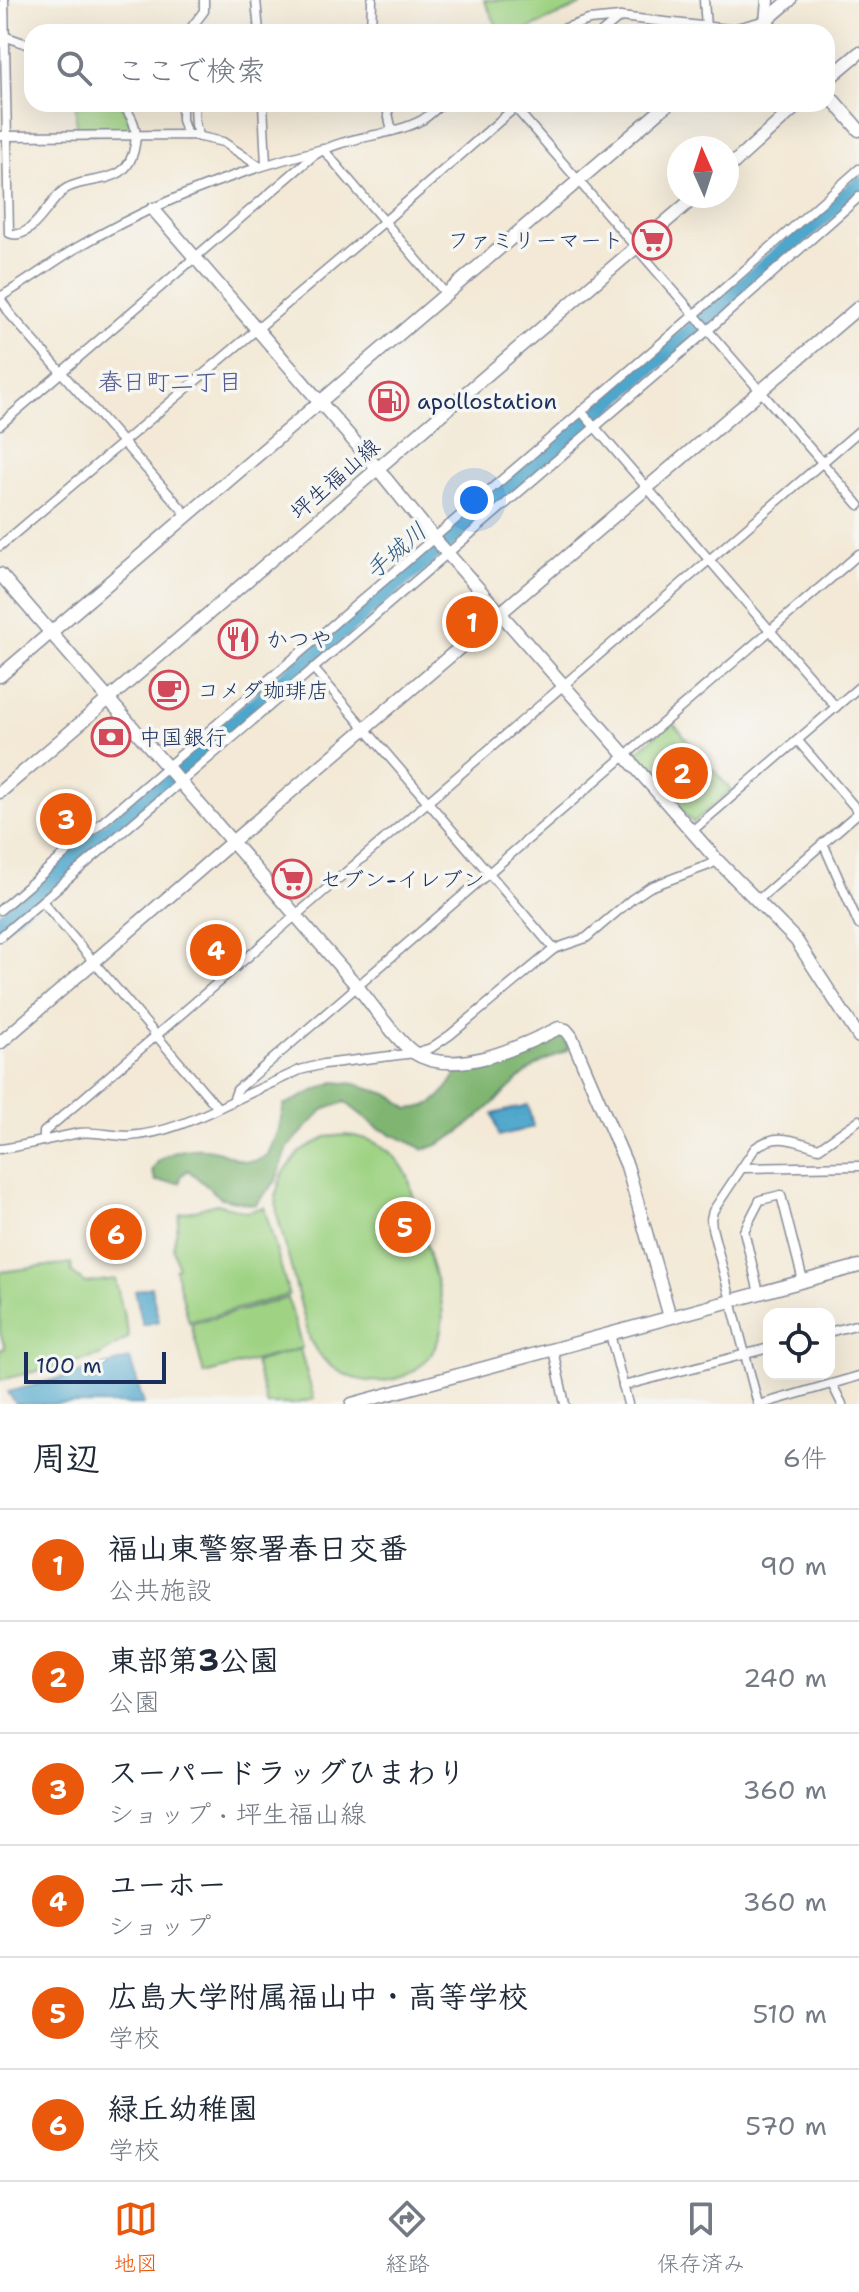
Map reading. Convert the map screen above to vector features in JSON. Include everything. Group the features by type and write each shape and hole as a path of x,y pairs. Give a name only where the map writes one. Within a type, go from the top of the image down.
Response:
{"street":[{"path":"4,0 3,136 8,230 14,236 30,229 65,189 122,172 133,155 136,135 134,121 128,112"},
{"path":"194,24 204,11 204,0"},
{"path":"256,0 258,24"},
{"path":"371,24 372,0"},
{"path":"704,0 706,24"},
{"path":"768,0 770,24"},
{"path":"772,24 790,0"},
{"path":"612,24 620,17"},
{"path":"577,24 620,17 687,24"},
{"path":"4,36 24,43"},
{"path":"835,73 859,53"},
{"path":"835,102 859,130"},
{"path":"182,112 187,135"},
{"path":"194,112 200,137"},
{"path":"263,112 263,165"},
{"path":"388,112 392,131"},
{"path":"187,515 10,314 0,298 78,247 212,182 263,165 392,131 423,120 432,112"},
{"path":"0,546 385,221 507,112"},
{"path":"521,112 859,505"},
{"path":"0,676 659,112"},
{"path":"739,158 790,112"},
{"path":"3,136 187,135 223,142 263,165"},
{"path":"323,149 446,294"},
{"path":"0,425 194,256 323,149"},
{"path":"0,937 42,901 173,774 434,538 695,316 859,169"},
{"path":"0,910 313,668 859,197"},
{"name":"坪生福山線","path":"0,792 683,208"},
{"path":"153,209 625,756 717,860 796,940 859,1037"},
{"path":"0,1043 859,307"},
{"path":"0,322 10,314"},
{"path":"582,412 836,707"},
{"path":"44,1141 44,1132 156,1034 859,431"},
{"path":"233,1101 237,1090 859,554"},
{"path":"0,574 407,1047 425,1058 469,1062 513,1049 559,1028 566,1030 627,1166 670,1317"},
{"path":"313,668 554,949"},
{"path":"692,831 859,687"},
{"path":"758,900 859,812 798,741"},
{"path":"823,843 859,925"},
{"path":"0,1149 94,1132 124,1136 173,1128 300,1070 431,1048 554,949 579,943 650,887 717,860"},
{"path":"42,901 218,1108"},
{"path":"859,1120 819,1148 789,1139 771,1138 755,1148 713,1211 711,1219 744,1355 760,1404 859,1376"},
{"path":"742,1168 859,1166"},
{"path":"759,1293 744,1231 760,1200 781,1195 803,1281"},
{"path":"352,1404 859,1266"},
{"path":"835,1330 859,1324"},
{"path":"610,1334 628,1404"},
{"path":"553,1350 565,1404"},
{"path":"623,1386 763,1350"},
{"path":"832,1384 842,1404"}],"green space":[{"path":"484,0 580,0 581,5 539,24 496,24"},
{"path":"76,112 126,112 134,134 76,134"},
{"path":"672,722 731,790 693,823 633,755"},
{"path":"563,1035 569,1049 534,1067 479,1116 437,1145 424,1149 378,1128 345,1102 323,1110 288,1147 276,1181 255,1205 221,1198 188,1170 181,1176 180,1183 156,1181 152,1171 165,1157 188,1149 213,1150 249,1162 261,1159 268,1155 284,1105 334,1082 356,1084 393,1096 408,1109 418,1108 439,1098 459,1070 511,1060"},
{"path":"345,1135 374,1142 403,1167 441,1300 442,1325 434,1348 421,1365 403,1376 383,1381 362,1380 342,1373 324,1359 310,1340 277,1214 276,1194 282,1175 300,1152 326,1137"},
{"path":"217,1204 247,1212 264,1207 289,1295 189,1322 175,1269 178,1267 173,1248 180,1214"},
{"path":"71,1263 72,1273 85,1283 115,1279 129,1337 99,1356 0,1380 0,1350 5,1348 0,1332 0,1272"},
{"path":"288,1298 302,1348 204,1374 191,1324"},
{"path":"300,1349 314,1399 294,1404 266,1404 255,1362"}],"water":[{"path":"528,1105 533,1127 499,1136 493,1114"},
{"path":"151,1287 159,1321 143,1325 135,1291"},
{"path":"130,1359 144,1404 16,1404 8,1392"}],"waterway":[{"name":"手城川","path":"0,923 859,185"}],"place":[{"name":"ファミリーマート","path":"652,240"},
{"name":"apollostation","path":"389,401"},
{"name":"福山東警察署春日交番","path":"472,622"},
{"name":"かつや","path":"238,639"},
{"name":"コメダ珈琲店","path":"169,690"},
{"name":"中国銀行","path":"111,737"},
{"name":"東部第3公園","path":"682,773"},
{"name":"スーパードラッグひまわり","path":"66,819"},
{"name":"セブン-イレブン","path":"292,879"},
{"name":"ユーホー","path":"216,950"},
{"name":"広島大学附属福山中・高等学校","path":"405,1227"},
{"name":"緑丘幼稚園","path":"116,1234"}],"district":[{"name":"春日町二丁目","path":"170,382"}]}
